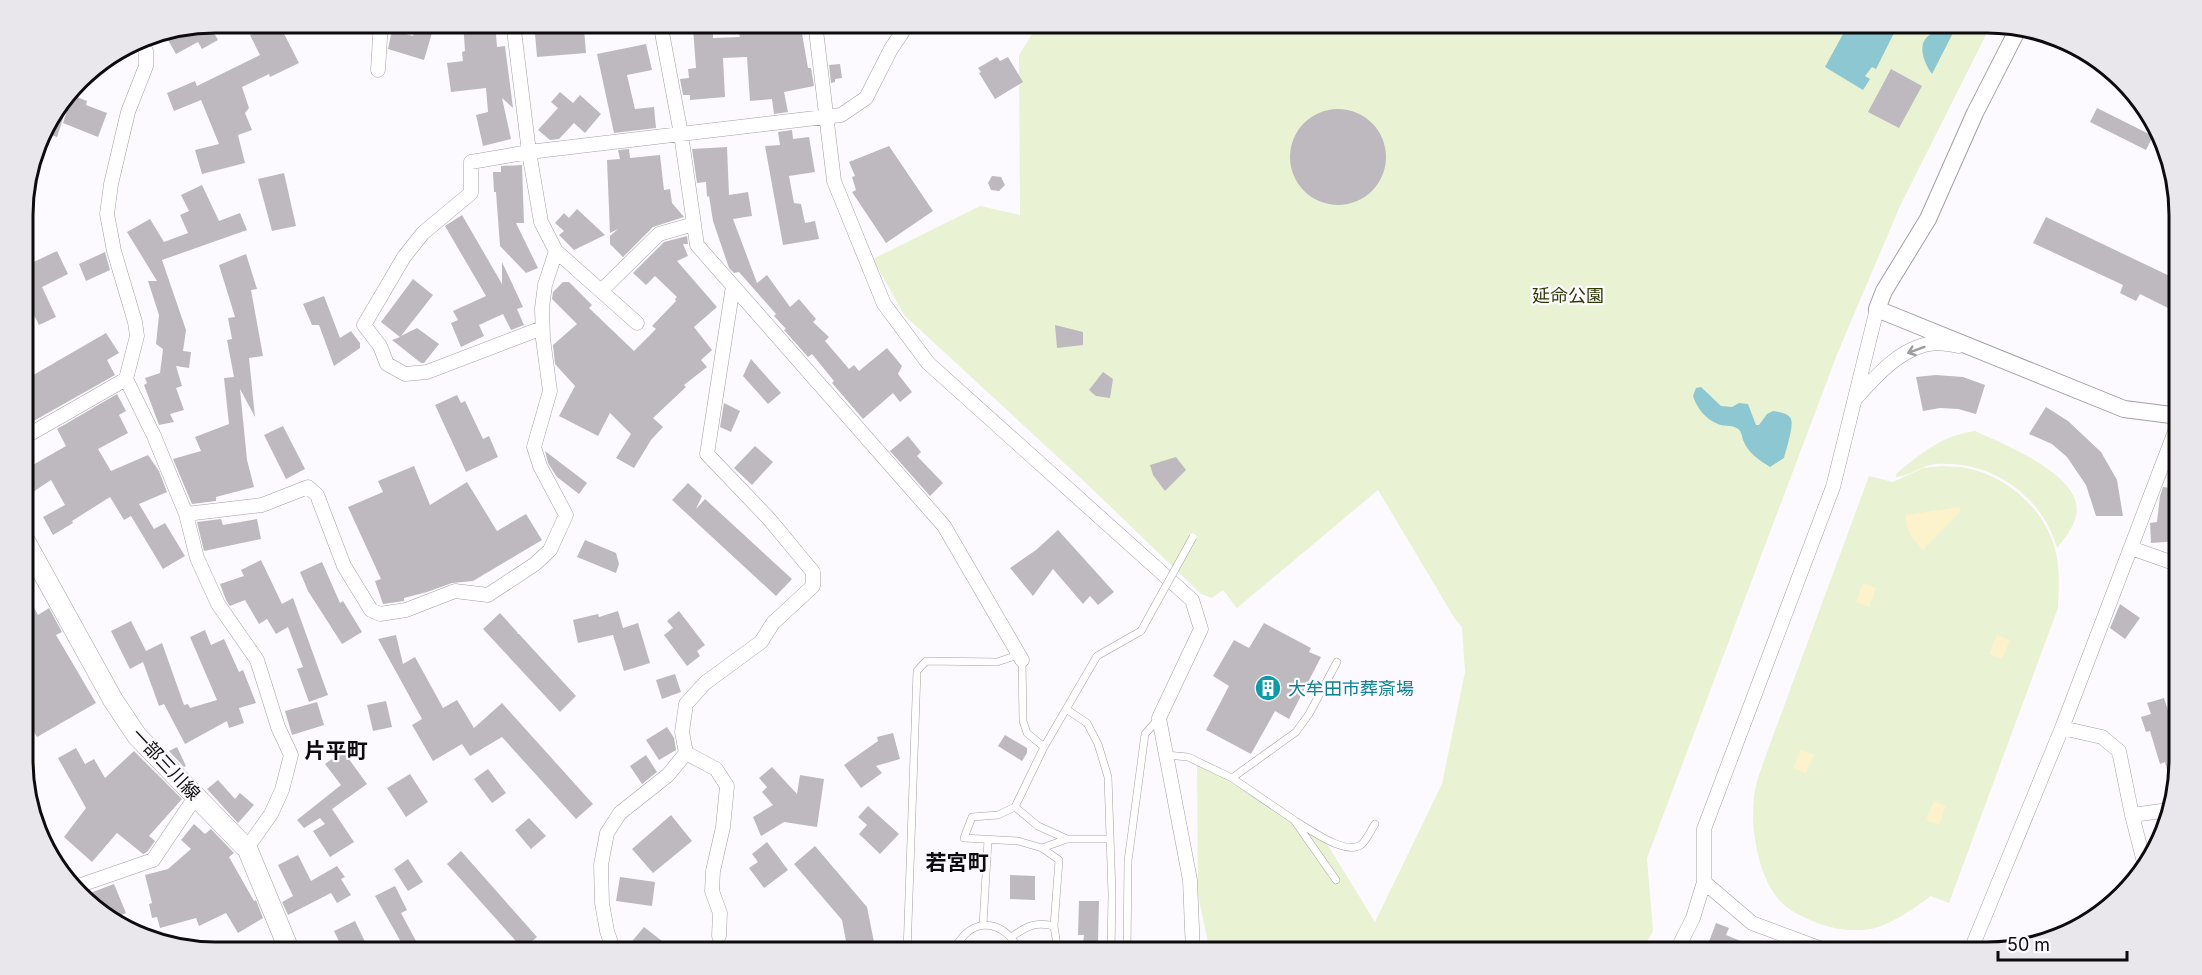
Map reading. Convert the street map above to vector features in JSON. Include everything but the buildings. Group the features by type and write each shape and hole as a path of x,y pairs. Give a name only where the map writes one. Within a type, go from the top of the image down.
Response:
{"main road":[{"name":"一部三川線","path":"33,555 113,700 137,736 247,848 287,942"}],"street":[{"path":"378,70 380,33"},
{"path":"514,33 529,152 541,222 556,251 637,323"},
{"path":"662,33 681,134 697,245 944,526 1020,657"},
{"path":"816,33 834,182 884,304 928,363 1192,600 1201,629 1159,718 1190,880 1193,942"},
{"path":"542,328 427,372 405,374 387,364 380,346 364,326 404,257 423,233 471,192 471,162 529,152 841,115 866,98 902,33"},
{"path":"1681,942 1693,918 1704,882 1704,829 1833,487 1877,309 1884,291 1928,219 1975,112 2015,35"},
{"path":"144,47 146,66 128,112 111,184 107,214 114,252 135,321 137,336 126,379 154,436 186,514 197,558 218,604 257,660 278,727 291,755 282,790 271,814 247,848"},
{"path":"601,291 659,234 694,225"},
{"path":"186,514 262,505 308,487 317,495 344,566 370,610 380,614 406,610 454,591 488,595 536,564 550,550 566,515 540,466 534,447 550,391 542,328 545,285 556,251"},
{"path":"686,753 682,732 686,704 705,683 761,642 773,622 813,585 813,572 770,520 707,454 733,286"},
{"path":"1877,309 2124,409 2169,415"},
{"path":"1855,400 1881,370 1910,351 1936,343 1973,348"},
{"path":"33,432 126,379"},
{"path":"1974,942 2062,728 2169,448"},
{"path":"2132,548 2169,561"},
{"path":"2062,728 2102,737 2119,751 2142,855"},
{"path":"686,753 716,769 727,786 723,827 713,871 712,891 720,914 719,936"},
{"path":"611,942 602,903 601,865 607,833 620,813 668,775 686,753"},
{"path":"82,884 153,860 196,796"},
{"path":"2132,815 2161,811"},
{"path":"1704,882 1752,923 1788,942"}],"lane":[{"path":"1056,942 1054,926 1059,860 1042,848 1018,841 964,838 972,817 998,815 1015,807 1044,747 1097,656 1141,632 1193,537"},
{"path":"907,942 917,671 926,661 997,662 1020,657 1023,721 1026,733 1044,747"},
{"path":"1233,778 1296,732 1309,714 1337,662"},
{"path":"1066,709 1088,723 1098,744 1108,777 1111,942"},
{"path":"1127,942 1128,861 1145,734 1159,718"},
{"path":"1166,755 1188,757 1233,778 1294,820 1331,842 1349,849 1361,844 1375,824"},
{"path":"1015,807 1038,826 1067,839"},
{"path":"1294,820 1336,879"},
{"path":"1042,848 1067,839 1110,840"},
{"path":"983,925 988,840"},
{"path":"959,942 966,932 978,925 991,925 1016,942"},
{"path":"1011,937 1027,926 1054,926"}],"green space":[{"name":"延命公園","path":"1033,33 1987,33 1900,206 1838,352 1647,858 1653,931 1647,942 1208,942 1198,895 1197,761 1327,844 1375,922 1442,784 1465,672 1462,627 1378,490 1237,608 1223,590 1212,598 1201,594 1088,485 904,315 873,259 980,206 1020,215 1019,55"},
{"path":"1975,431 2040,463 2068,488 2076,501 2076,516 2071,529 2057,548 2040,512 2027,497 1994,475 1956,464 1936,464 1896,477 1896,474 1933,446 1953,436"},
{"path":"1943,466 1966,468 1997,479 2011,487 2035,510 2044,523 2056,553 2059,574 2058,608 1949,903 1931,896 1902,916 1879,927 1857,930 1830,927 1798,915 1782,903 1766,879 1754,834 1753,803 1756,786 1869,476 1893,482 1923,468"}],"sand":[{"path":"1958,507 1960,512 1923,550 1910,534 1906,515"},
{"path":"1863,583 1876,588 1869,607 1856,602"},
{"path":"1997,635 2010,640 2002,659 1989,654"},
{"path":"1801,749 1814,755 1806,773 1793,768"},
{"path":"1934,801 1946,806 1939,825 1926,820"}],"water":[{"path":"1844,33 1894,33 1876,69 1872,67 1865,76 1870,79 1863,90 1825,67"},
{"path":"1933,33 1953,33 1932,74 1925,61 1922,47 1927,37"},
{"path":"1701,387 1721,406 1732,407 1739,403 1748,404 1756,425 1759,425 1767,414 1773,411 1788,415 1791,419 1791,427 1784,458 1770,467 1758,459 1745,445 1738,429 1718,424 1705,416 1693,396 1696,388"}],"place":[{"name":"大牟田市葬斎場","path":"1268,688"}],"district":[{"name":"片平町","path":"336,750"},
{"name":"若宮町","path":"957,862"}]}
